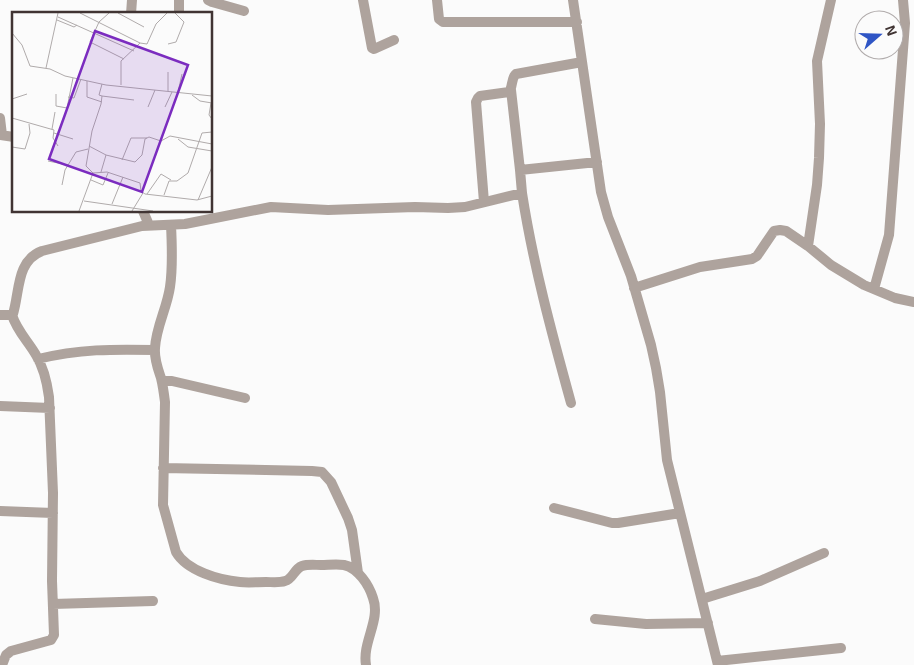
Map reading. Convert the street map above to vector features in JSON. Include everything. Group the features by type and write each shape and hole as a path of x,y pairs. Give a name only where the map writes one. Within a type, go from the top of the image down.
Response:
{"street":[{"path":"208,0 244,11"},
{"path":"363,0 372,48 394,40"},
{"path":"437,0 438,17 443,22 577,22"},
{"path":"573,0 602,192 608,217 634,288 651,345 656,368 667,460 718,663 841,648"},
{"path":"808,246 819,158 820,124 817,62 831,0"},
{"path":"874,289 889,235 904,23 902,0"},
{"path":"571,403 543,303 525,217 511,90 513,77 516,74 582,62"},
{"path":"484,202 476,100 480,96 506,93 511,90"},
{"path":"0,118 1,135"},
{"path":"520,170 597,162"},
{"path":"2,665 6,655 11,651 51,640 54,636 54,512 50,408 47,381 44,370 18,330 12,315 21,274 28,259 42,251 128,229 149,225 171,225 201,221 271,207 328,210 416,207 448,208 465,207 522,193"},
{"path":"143,212 149,225"},
{"path":"171,225 170,287 154,350 165,402 163,505 176,552 186,564 192,567 214,576 241,583 281,582 288,580 302,566 343,565 351,568 358,573 373,596 375,605 375,615 366,653 366,665"},
{"path":"634,288 700,267 752,258 757,256 774,231 780,230 786,231 831,265 864,285 895,298 914,302"},
{"path":"0,315 12,315"},
{"path":"38,359 76,351 154,350"},
{"path":"162,381 172,381 245,398"},
{"path":"0,406 50,408"},
{"path":"163,468 322,472 331,482 348,518 352,530 358,573"},
{"path":"554,508 612,523 680,514"},
{"path":"0,511 54,512"},
{"path":"702,599 760,581 824,552"},
{"path":"53,604 154,601"},
{"path":"595,619 646,624 708,623"}]}
